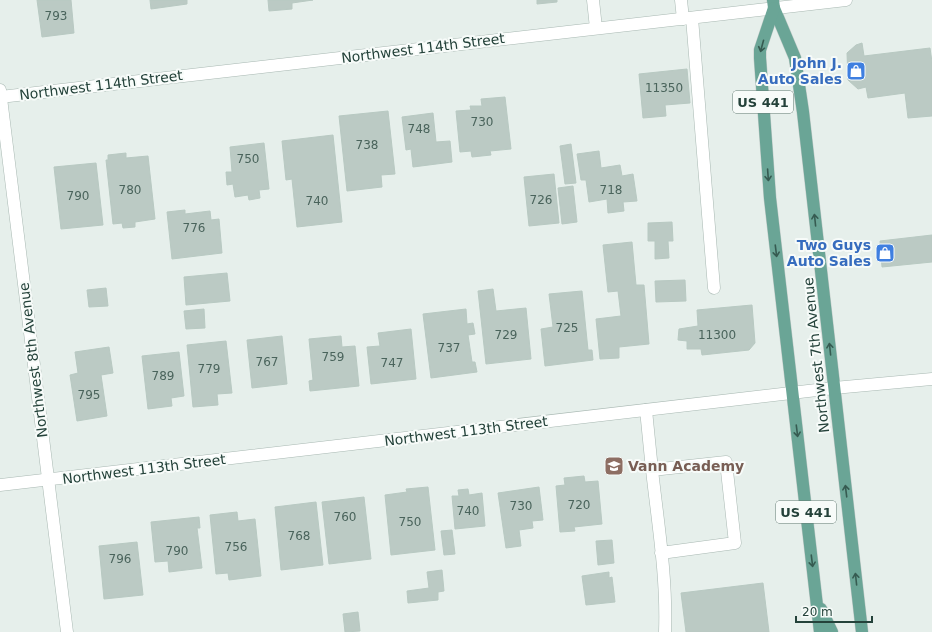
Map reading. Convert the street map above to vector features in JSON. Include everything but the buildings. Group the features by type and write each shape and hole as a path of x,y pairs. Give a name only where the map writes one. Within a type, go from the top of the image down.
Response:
{"main road":[{"name":"Northwest 7th Avenue","path":"773,4 795,58 804,112 862,632"},
{"name":"Northwest 7th Avenue","path":"773,4 760,50 770,198 820,632"},
{"path":"816,599 832,632"}],"street":[{"path":"593,0 596,28"},
{"path":"681,0 687,18 714,288"},
{"name":"Northwest 114th Street","path":"0,94 687,18 773,4 846,0"},
{"name":"Northwest 8th Avenue","path":"0,94 67,632"},
{"name":"Northwest 113th Street","path":"0,485 834,388 932,379"},
{"path":"646,410 666,604 665,632"},
{"path":"652,470 726,462 735,543 661,553"}],"place":[{"name":"John J. Auto Sales","path":"856,71"},
{"name":"Two Guys Auto Sales","path":"885,253"},
{"name":"Vann Academy","path":"614,466"}]}
